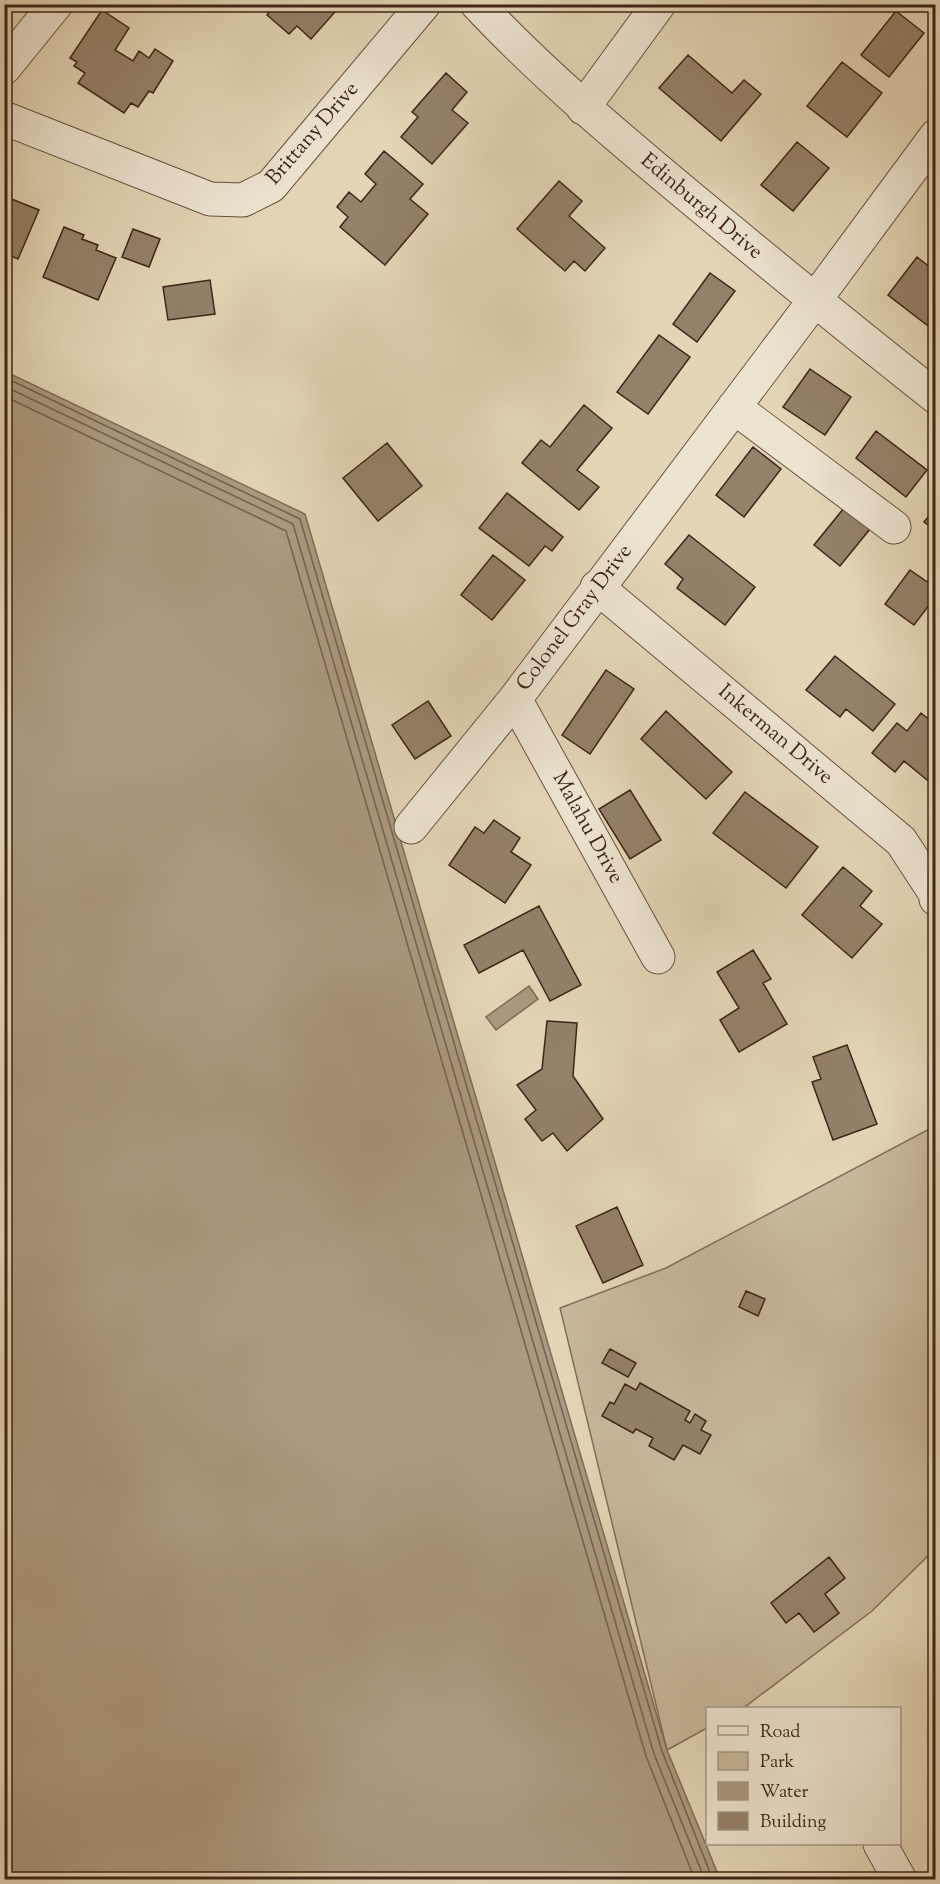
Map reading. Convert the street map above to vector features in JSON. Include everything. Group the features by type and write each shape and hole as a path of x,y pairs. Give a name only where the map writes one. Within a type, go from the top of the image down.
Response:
{"street":[{"path":"4,68 56,4"},
{"name":"Brittany Drive","path":"4,118 210,199 243,200 272,186 424,4"},
{"name":"Edinburgh Drive","path":"477,4 517,46 583,108 814,301 936,397"},
{"path":"583,108 659,4"},
{"name":"Colonel Gray Drive","path":"411,827 515,699 936,136"},
{"path":"734,407 894,527"},
{"name":"Inkerman Drive","path":"597,587 902,840 936,899"},
{"name":"Malahu Drive","path":"515,699 658,957"},
{"path":"881,1845 900,1880"}],"green space":[{"path":"935,1126 935,1549 872,1611 746,1706 706,1707 706,1729 667,1750 560,1308 666,1268"}],"water":[{"path":"4,371 305,514 667,1750 720,1879 5,1879"},
{"path":"529,986 538,999 496,1030 486,1017"}],"building":[{"path":"276,4 342,4 311,39 297,26 289,34 267,15"},
{"path":"102,10 129,28 115,50 133,61 139,51 149,58 155,49 173,61 153,93 149,91 138,107 131,103 124,113 78,83 85,73 74,66 77,62 70,58"},
{"path":"896,11 924,33 889,77 861,55"},
{"path":"688,55 732,93 744,80 761,94 721,141 659,88"},
{"path":"842,62 882,93 847,137 807,106"},
{"path":"446,73 467,92 452,110 468,123 432,164 401,137 418,117 412,112"},
{"path":"797,142 829,168 793,211 761,185"},
{"path":"384,151 423,184 410,199 428,214 385,265 340,227 348,217 337,207 349,192 361,202 376,184 365,174"},
{"path":"559,181 582,201 569,216 605,248 585,271 574,261 565,271 517,229"},
{"path":"4,196 39,210 18,259 4,253"},
{"path":"64,227 84,235 82,239 98,245 96,250 116,258 98,300 43,277"},
{"path":"133,229 160,239 149,267 122,257"},
{"path":"917,257 936,272 936,332 888,295"},
{"path":"710,273 735,291 697,342 673,324"},
{"path":"210,280 215,314 168,320 163,287"},
{"path":"659,335 690,357 648,414 617,392"},
{"path":"810,369 851,397 825,435 783,407"},
{"path":"584,405 612,428 577,470 599,487 579,510 522,463 541,440 550,447"},
{"path":"876,431 927,470 906,497 856,458"},
{"path":"387,443 422,486 378,521 343,478"},
{"path":"753,447 781,469 744,517 716,495"},
{"path":"507,493 563,537 552,551 545,546 529,566 479,528"},
{"path":"844,508 870,529 840,566 814,545"},
{"path":"936,508 936,531 924,522"},
{"path":"689,535 755,587 725,625 677,588 683,579 665,564"},
{"path":"493,555 525,580 492,620 461,595"},
{"path":"910,570 936,588 936,596 914,625 885,604"},
{"path":"835,656 895,704 873,731 846,709 840,717 806,690"},
{"path":"606,670 634,689 590,754 562,735"},
{"path":"428,701 451,736 415,759 392,725"},
{"path":"666,711 732,772 706,799 641,739"},
{"path":"921,713 936,725 936,779 932,784 904,761 895,772 872,753 897,723 907,731"},
{"path":"630,790 661,840 630,859 599,809"},
{"path":"745,792 818,847 786,888 713,833"},
{"path":"494,820 520,838 511,852 531,865 505,903 449,865 475,827 484,833"},
{"path":"843,867 872,891 860,906 882,924 852,958 802,915"},
{"path":"539,906 581,985 550,1001 523,950 479,973 464,945"},
{"path":"753,950 771,979 763,983 787,1024 739,1052 720,1020 739,1008 717,972"},
{"path":"547,1021 577,1023 573,1076 603,1119 567,1151 553,1133 542,1141 525,1119 536,1110 517,1085 542,1069"},
{"path":"847,1045 877,1124 833,1140 812,1082 821,1079 813,1057"},
{"path":"617,1207 643,1265 603,1283 576,1226"},
{"path":"746,1291 765,1299 758,1316 739,1307"},
{"path":"610,1349 636,1363 628,1377 602,1363"},
{"path":"640,1383 690,1411 685,1420 690,1423 695,1414 706,1421 701,1430 711,1435 700,1454 683,1445 674,1460 649,1446 653,1438 636,1429 633,1433 602,1416 610,1402 614,1404 625,1384 636,1390"},
{"path":"829,1557 845,1578 825,1594 839,1613 814,1632 799,1613 786,1623 771,1603"}]}
